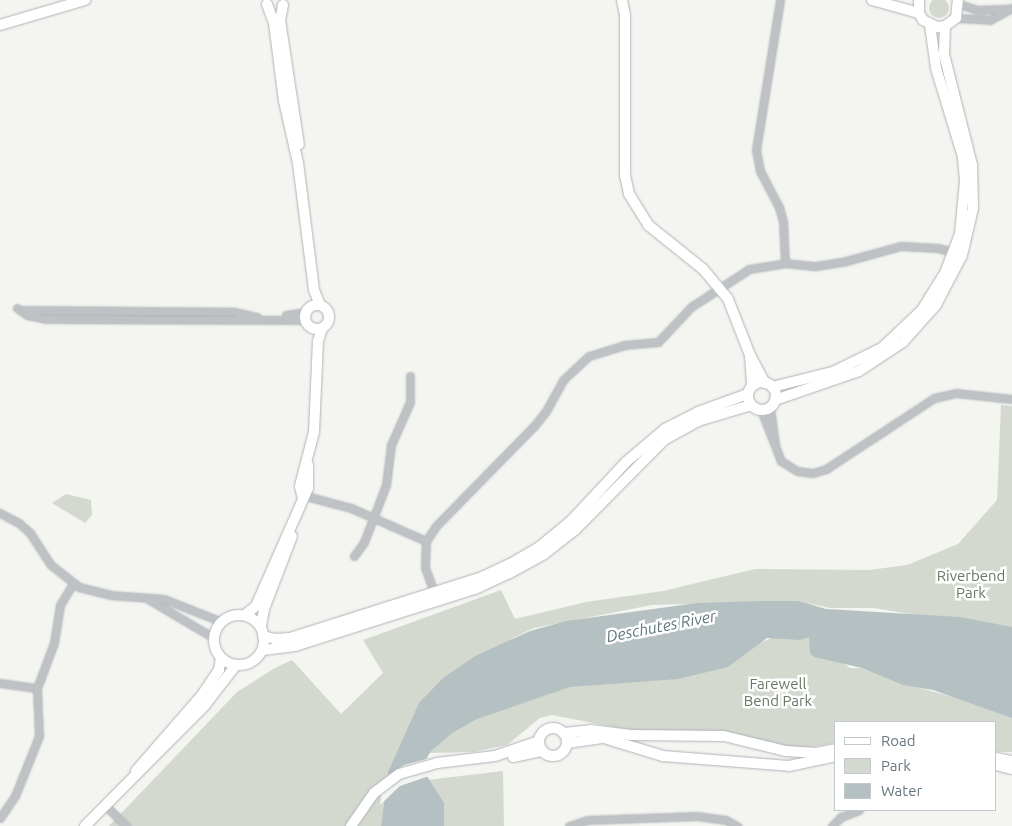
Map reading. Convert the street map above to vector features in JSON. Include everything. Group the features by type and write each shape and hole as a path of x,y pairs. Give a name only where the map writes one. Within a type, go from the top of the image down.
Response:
{"main road":[{"path":"0,25 85,0"},
{"path":"622,0 625,16 625,157 629,194 648,225 703,269 719,287 738,318 750,355 768,385 769,406"},
{"path":"625,16 628,0"},
{"path":"85,826 205,706 236,666 252,662 263,650 295,646 482,577 538,548 572,520 626,462 665,429 750,390 834,372 882,348 922,310 958,254 964,213 964,169 936,68 930,25 919,13 872,0"},
{"path":"919,0 919,13"},
{"path":"133,778 140,764 202,695 219,670 221,658 214,638 222,622 228,617 245,615 256,606 293,523 302,495 308,488 308,465 317,407 318,329 310,311 314,290 298,163 279,62 274,23 263,2 287,2 280,20 300,153 298,163"},
{"path":"930,25 945,26 956,18 958,2"},
{"path":"245,615 262,631 275,639 290,638 435,595 475,589 544,554 575,530 664,440 698,421 750,405 769,406 846,376 879,360 897,346 936,305 958,254 973,208 972,165 945,62 945,26"},
{"path":"279,62 284,66 292,91"},
{"path":"310,311 330,316 318,329"},
{"path":"750,355 750,405"},
{"path":"263,650 264,609 289,547 293,523"},
{"path":"221,658 236,666"},
{"path":"540,746 542,732 551,728 564,733 591,730 631,735 724,736 786,752 805,753 834,749"},
{"path":"359,826 378,797 402,779 426,770 480,762 540,746 555,756 563,752 567,743 564,733"},
{"path":"567,743 604,738 663,756 789,766 834,756"},
{"path":"997,758 1012,761"},
{"path":"352,826 374,793 399,774 437,763 480,762"},
{"path":"997,765 1012,769"}],"street":[{"path":"780,0 756,150 760,171 781,215 785,262"},
{"path":"958,2 976,10 1011,8"},
{"path":"956,18 990,20 1011,8"},
{"path":"435,595 426,568 426,541 436,526 538,420 575,367 605,350 658,342 689,310 719,287 749,269 785,262 816,266 901,246 938,248 958,254"},
{"path":"19,309 46,319 257,318 310,311"},
{"path":"354,556 374,517 386,486 390,445 410,402 410,376"},
{"path":"769,406 775,444 781,461 787,466 813,472 826,469 934,398 956,393 1012,399"},
{"path":"302,495 326,499 374,517 426,541"},
{"path":"0,513 19,522 30,533 51,565 73,583 91,592 148,599 164,599 222,622"},
{"path":"0,818 15,796 39,736 36,688 54,643 60,605 73,583"},
{"path":"148,599 214,638"},
{"path":"0,683 36,688"},
{"path":"105,806 126,826"},
{"path":"832,826 841,817 856,811"},
{"path":"569,826 587,820 697,816 726,820 737,826"}],"green space":[{"path":"935,-1 943,-1 948,4 948,12 943,17 935,17 930,12 930,4"},
{"name":"Riverbend Park","path":"1001,405 1012,406 1012,631 874,608 830,608 798,601 652,605 534,628 511,639 388,772 381,826 109,826 237,692 275,668 292,660 341,714 383,673 363,640 501,590 515,619 586,602 663,591 755,569 869,570 907,565 958,544 997,500"},
{"path":"66,494 91,500 92,515 85,523 52,503"},
{"name":"Farewell Bend Park","path":"778,635 810,637 850,668 862,668 898,682 1012,713 1012,752 997,752 997,721 834,721 834,743 798,749 735,734 639,732 552,715 540,718 507,745 473,752 430,753 427,756 432,740 530,693 732,655"},
{"path":"503,771 504,826 425,826 427,780"}],"water":[{"name":"Deschutes River","path":"799,601 826,609 960,617 1012,627 1012,718 933,690 903,685 862,668 814,657 810,653 809,637 800,640 767,638 728,667 678,679 570,687 477,719 452,733 430,752 425,762 425,773 444,803 444,826 381,826 388,772 419,703 443,678 475,656 530,631 566,621 697,603"}],"pier":[{"path":"430,758 429,776 400,786 380,805 384,778 404,765"}]}
